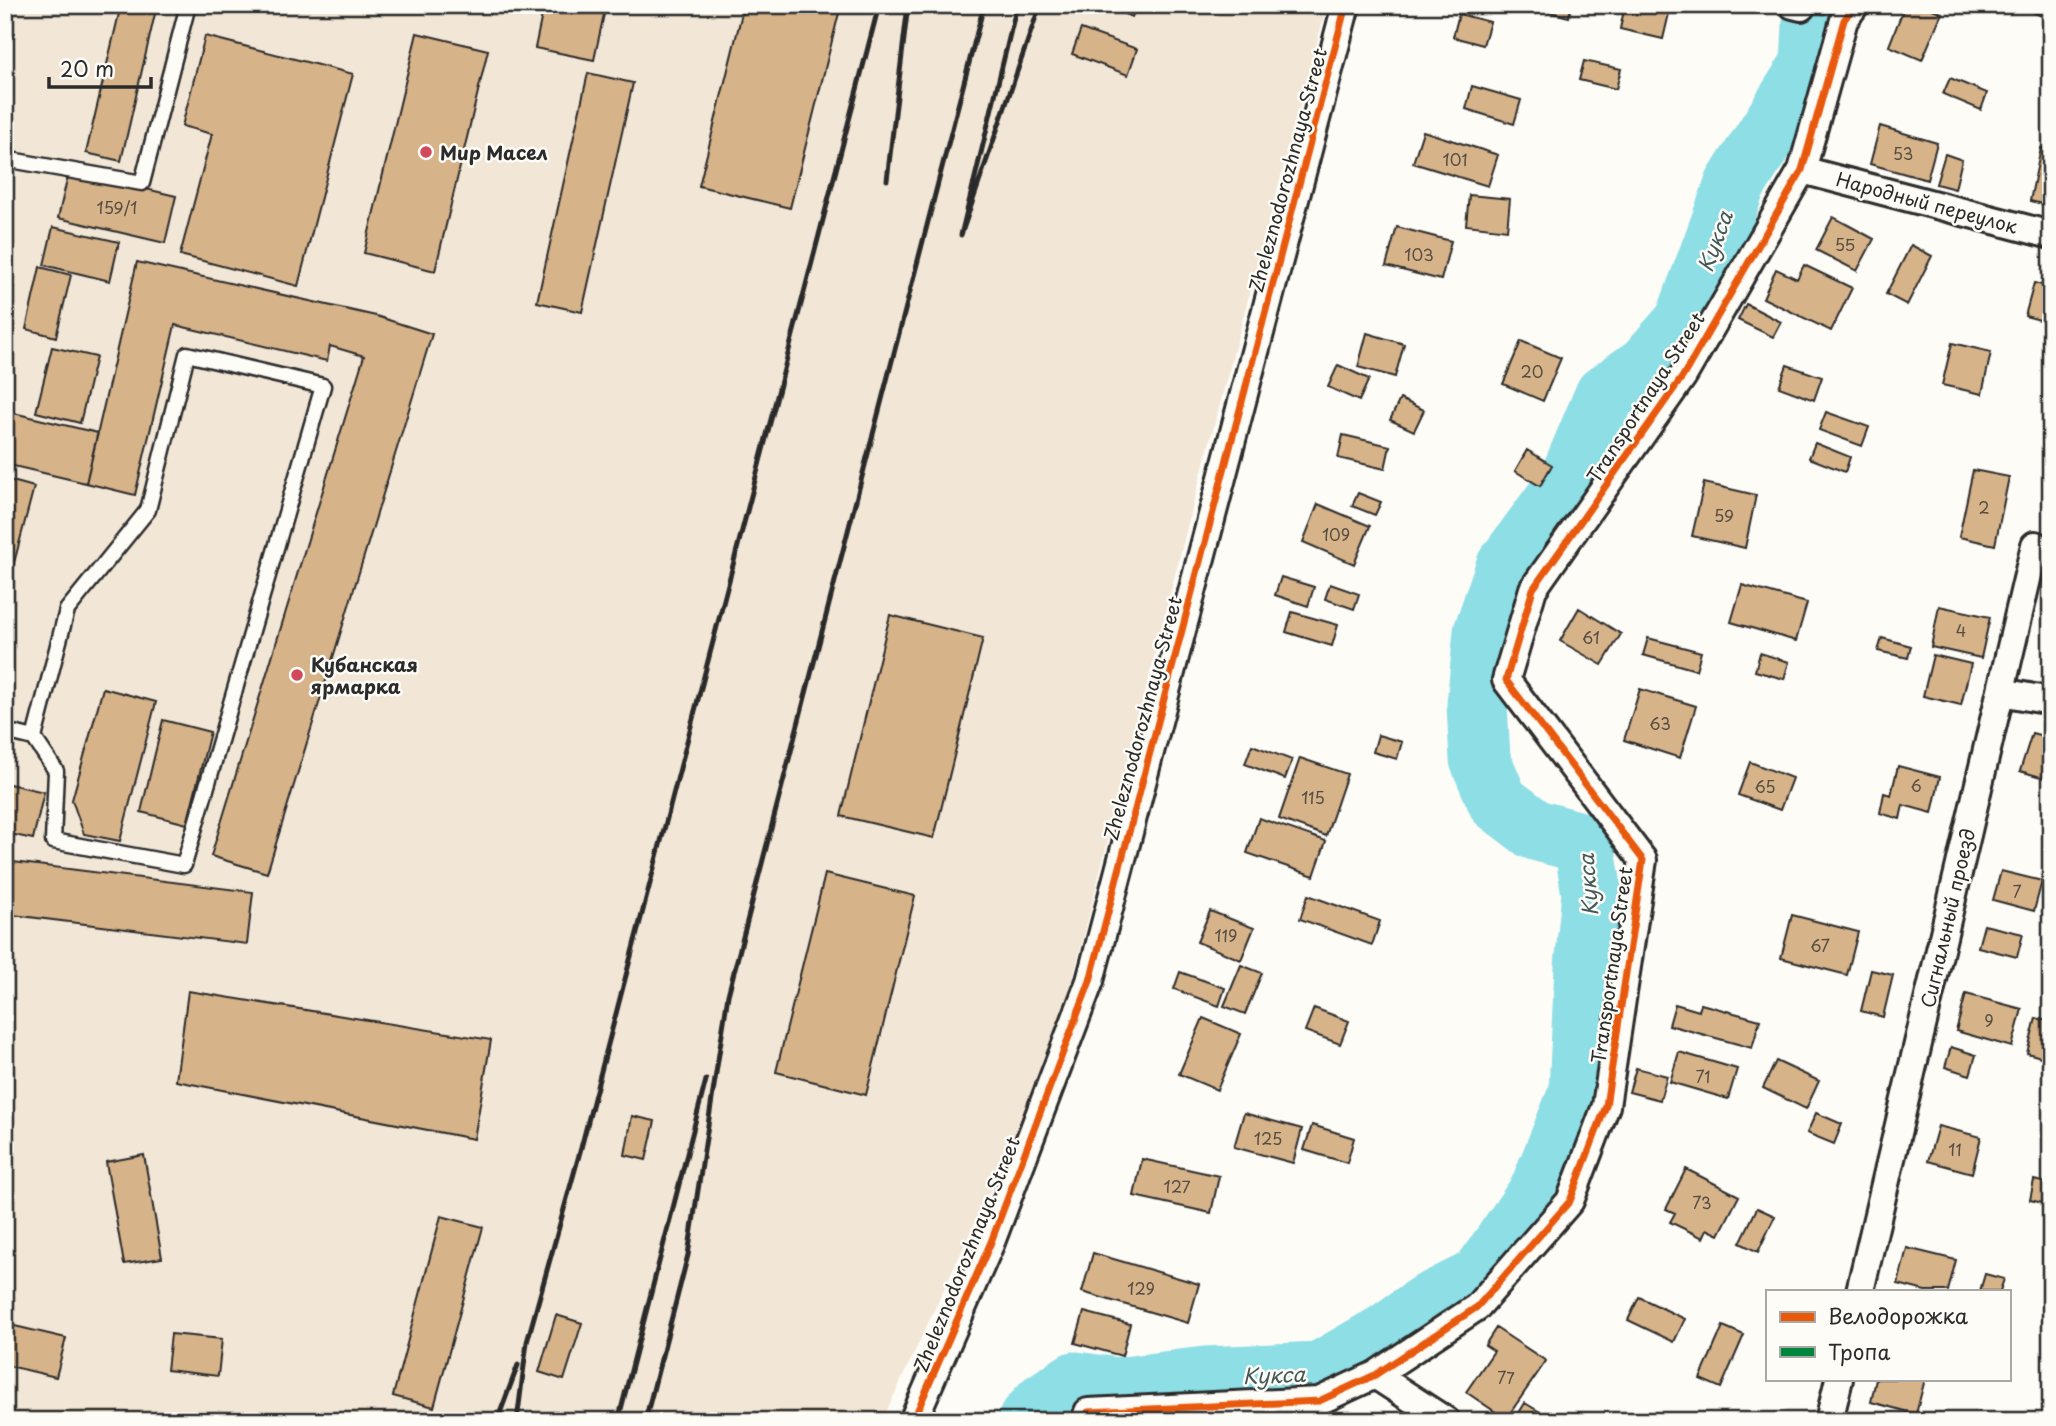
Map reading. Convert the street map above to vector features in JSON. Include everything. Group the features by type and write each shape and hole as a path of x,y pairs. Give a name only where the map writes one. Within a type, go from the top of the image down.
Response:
{"street":[{"name":"Zheleznodorozhnaya Street","path":"913,1421 991,1242 1090,981 1346,5"},
{"name":"Transportnaya Street","path":"1085,1421 1088,1412 1319,1401 1375,1375 1477,1307 1570,1201 1606,1106 1643,860 1506,680 1533,589 1683,376 1802,170 1844,20 1854,5"},
{"name":"Народный переулок","path":"1802,170 2051,235"},
{"name":"Сигнальный проезд","path":"1860,1290 2035,545"},
{"path":"2001,692 2051,701"},
{"path":"1375,1375 1446,1421"},
{"path":"1829,1421 1839,1380"}],"lane":[{"path":"5,159 142,183 188,5"},
{"path":"5,731 34,738 56,771 53,841 184,865 323,386 187,354 148,510 67,610 34,738"}],"shaded area":[{"path":"13,5 1327,5 1191,512 1071,986 1016,1136 882,1421 5,1421 5,33"}],"building":[{"path":"121,5 157,5 121,161 86,153"},
{"path":"544,5 606,5 594,60 535,48"},
{"path":"744,5 841,5 790,208 699,186"},
{"path":"1102,5 1137,5 1132,17"},
{"path":"1542,5 1572,5 1569,17 1541,10"},
{"path":"1625,5 1671,5 1663,39 1620,29"},
{"path":"1905,5 1923,5 1942,13 1922,60 1889,46"},
{"path":"2018,5 2051,5 2051,18 2050,20"},
{"path":"1459,14 1490,22 1483,45 1453,37"},
{"path":"1081,29 1137,49 1128,75 1072,54"},
{"name":"Мир Масел","path":"417,33 488,50 435,271 364,253"},
{"path":"205,36 353,74 298,286 180,255 212,134 182,126"},
{"path":"1584,61 1621,69 1616,89 1579,80"},
{"path":"588,73 633,83 582,312 537,302"},
{"path":"1950,78 1987,93 1981,110 1943,94"},
{"path":"1472,86 1521,100 1514,124 1466,109"},
{"path":"1880,126 1937,143 1927,180 1870,164"},
{"path":"1423,131 1498,155 1488,186 1413,163"},
{"path":"2041,148 2051,150 2051,206 2030,201"},
{"path":"1945,154 1962,160 1955,189 1936,184"},
{"path":"69,171 176,196 165,243 58,218"},
{"path":"1469,195 1510,199 1507,230 1466,225"},
{"path":"1833,217 1874,239 1857,271 1816,250"},
{"path":"53,227 119,242 110,281 44,265"},
{"path":"1397,227 1451,241 1441,280 1386,266"},
{"path":"1911,245 1932,256 1907,305 1886,294"},
{"name":"Кубанская ярмарка","path":"137,262 376,316 432,334 267,873 211,856 364,356 330,346 327,361 175,325 135,495 86,483"},
{"path":"1804,265 1852,288 1831,331 1763,298 1776,269 1797,279"},
{"path":"40,267 71,275 56,337 26,329"},
{"path":"2034,283 2051,287 2051,323 2025,316"},
{"path":"1746,304 1781,322 1773,337 1738,320"},
{"path":"1367,333 1404,344 1395,377 1358,367"},
{"path":"1521,341 1561,358 1543,401 1503,384"},
{"path":"1952,343 1991,352 1982,394 1942,385"},
{"path":"52,347 96,357 80,423 36,412"},
{"path":"1338,365 1369,379 1359,401 1328,387"},
{"path":"1787,365 1822,377 1814,400 1779,387"},
{"path":"1400,399 1424,410 1414,431 1390,420"},
{"path":"5,411 98,433 86,483 5,464"},
{"path":"1826,412 1869,427 1862,446 1819,430"},
{"path":"1343,435 1390,446 1385,469 1338,458"},
{"path":"1815,443 1850,457 1845,472 1809,458"},
{"path":"1527,450 1552,465 1540,486 1515,471"},
{"path":"1973,470 2009,477 1995,545 1959,537"},
{"path":"5,479 34,487 5,597"},
{"path":"1704,483 1756,495 1745,548 1692,536"},
{"path":"1358,493 1381,502 1375,515 1352,506"},
{"path":"1318,504 1370,526 1354,564 1303,542"},
{"path":"1281,577 1314,587 1308,606 1275,595"},
{"path":"1330,584 1359,594 1354,609 1325,599"},
{"path":"1742,585 1807,603 1796,641 1731,622"},
{"path":"1939,606 1990,617 1981,658 1931,647"},
{"path":"1579,608 1621,634 1602,665 1560,641"},
{"path":"1292,612 1338,625 1332,646 1286,632"},
{"path":"890,615 983,638 934,838 841,816"},
{"path":"1648,638 1701,652 1696,670 1643,655"},
{"path":"1882,638 1911,646 1908,658 1878,651"},
{"path":"1760,653 1789,662 1784,679 1755,671"},
{"path":"1933,655 1971,664 1961,705 1923,696"},
{"path":"103,688 156,702 120,841 84,834 72,800"},
{"path":"1640,689 1696,706 1680,758 1624,740"},
{"path":"163,720 210,732 187,824 141,812"},
{"path":"2032,733 2051,738 2051,780 2020,771"},
{"path":"1378,735 1402,742 1397,759 1373,752"},
{"path":"1252,745 1292,760 1285,779 1245,764"},
{"path":"1300,758 1347,774 1326,836 1279,819"},
{"path":"1750,762 1792,778 1780,810 1738,795"},
{"path":"1898,766 1940,777 1932,813 1903,805 1900,819 1880,813 1884,793 1891,795"},
{"path":"5,783 44,792 33,839 5,833"},
{"path":"1259,818 1326,841 1314,876 1247,853"},
{"path":"5,861 253,892 247,944 5,914"},
{"path":"2001,871 2042,881 2034,911 1993,900"},
{"path":"825,874 915,896 866,1095 776,1072"},
{"path":"1308,895 1380,921 1372,945 1300,919"},
{"path":"1210,911 1254,928 1241,960 1197,942"},
{"path":"1792,915 1858,932 1847,975 1781,958"},
{"path":"1984,925 2023,934 2017,957 1978,947"},
{"path":"1241,965 1262,973 1245,1014 1224,1006"},
{"path":"1871,970 1893,975 1883,1017 1861,1011"},
{"path":"1180,972 1225,988 1219,1006 1174,989"},
{"path":"188,991 491,1040 474,1139 176,1081"},
{"path":"1966,994 2022,1009 2012,1047 1956,1031"},
{"path":"1675,1004 1699,1011 1701,1004 1760,1020 1752,1048 1669,1025"},
{"path":"1314,1008 1349,1021 1340,1044 1305,1031"},
{"path":"1203,1018 1241,1034 1217,1090 1179,1074"},
{"path":"2036,1018 2051,1022 2051,1050 2048,1059 2027,1053"},
{"path":"1951,1047 1976,1055 1970,1075 1945,1067"},
{"path":"1679,1052 1737,1069 1728,1099 1670,1082"},
{"path":"1776,1061 1819,1081 1806,1109 1763,1088"},
{"path":"1636,1068 1667,1076 1660,1100 1629,1092"},
{"path":"1244,1113 1302,1129 1293,1163 1234,1147"},
{"path":"1816,1113 1842,1124 1834,1144 1807,1133"},
{"path":"632,1116 655,1121 646,1160 625,1155"},
{"path":"1312,1125 1354,1138 1347,1163 1304,1150"},
{"path":"1938,1126 1981,1137 1972,1173 1928,1161"},
{"path":"144,1155 162,1258 124,1264 106,1162"},
{"path":"1142,1159 1219,1176 1211,1213 1134,1196"},
{"path":"1686,1169 1739,1196 1719,1235 1707,1229 1703,1238 1670,1222 1675,1213 1666,1209"},
{"path":"2034,1180 2051,1184 2051,1205 2030,1200"},
{"path":"1757,1208 1775,1216 1758,1252 1740,1243"},
{"path":"441,1216 483,1227 434,1407 393,1396"},
{"path":"1907,1248 1956,1260 1948,1290 1921,1290 1898,1284"},
{"path":"1093,1253 1199,1284 1188,1323 1082,1292"},
{"path":"1985,1274 2004,1279 2000,1290 1980,1290"},
{"path":"1639,1297 1685,1319 1674,1342 1628,1320"},
{"path":"1084,1312 1130,1324 1122,1356 1075,1343"},
{"path":"556,1315 582,1323 564,1380 539,1372"},
{"path":"6,1324 66,1338 56,1377 5,1365"},
{"path":"1723,1326 1744,1335 1721,1388 1700,1379"},
{"path":"1496,1328 1546,1361 1506,1419 1466,1392 1494,1351 1485,1345"},
{"path":"171,1334 222,1339 218,1376 167,1370"},
{"path":"1876,1380 1925,1380 1916,1414 1871,1402"},
{"path":"1525,1403 1540,1412 1534,1421 1514,1421"}],"waterway":[{"name":"Кукса","path":"1028,1421 1043,1403 1075,1382 1116,1388 1205,1377 1320,1372 1386,1334 1426,1305 1480,1278 1539,1192 1579,1093 1585,967 1592,894 1584,843 1535,830 1498,802 1480,759 1477,705 1484,632 1506,567 1569,481 1605,395 1647,365 1685,322 1735,185 1811,64 1814,5"}],"railway":[{"path":"517,1421 527,1342 581,1148 879,5"},
{"path":"887,180 908,5"},
{"path":"645,1421 688,1255 728,995 984,5"},
{"path":"1017,5 961,235 1040,5"},
{"path":"618,1421 706,1080"},
{"path":"497,1421 518,1365"}],"marked path":[{"path":"1801,7 1827,13"}],"cycle path":[{"path":"913,1421 991,1242 1090,981 1346,5"},
{"path":"1085,1421 1088,1412 1319,1401 1375,1375 1477,1307 1570,1201 1606,1106 1643,860 1506,680 1533,589 1683,376 1802,170 1844,20 1855,5"}],"place":[{"name":"Мир Масел","path":"426,152"},
{"name":"Кубанская ярмарка","path":"297,675"}]}
